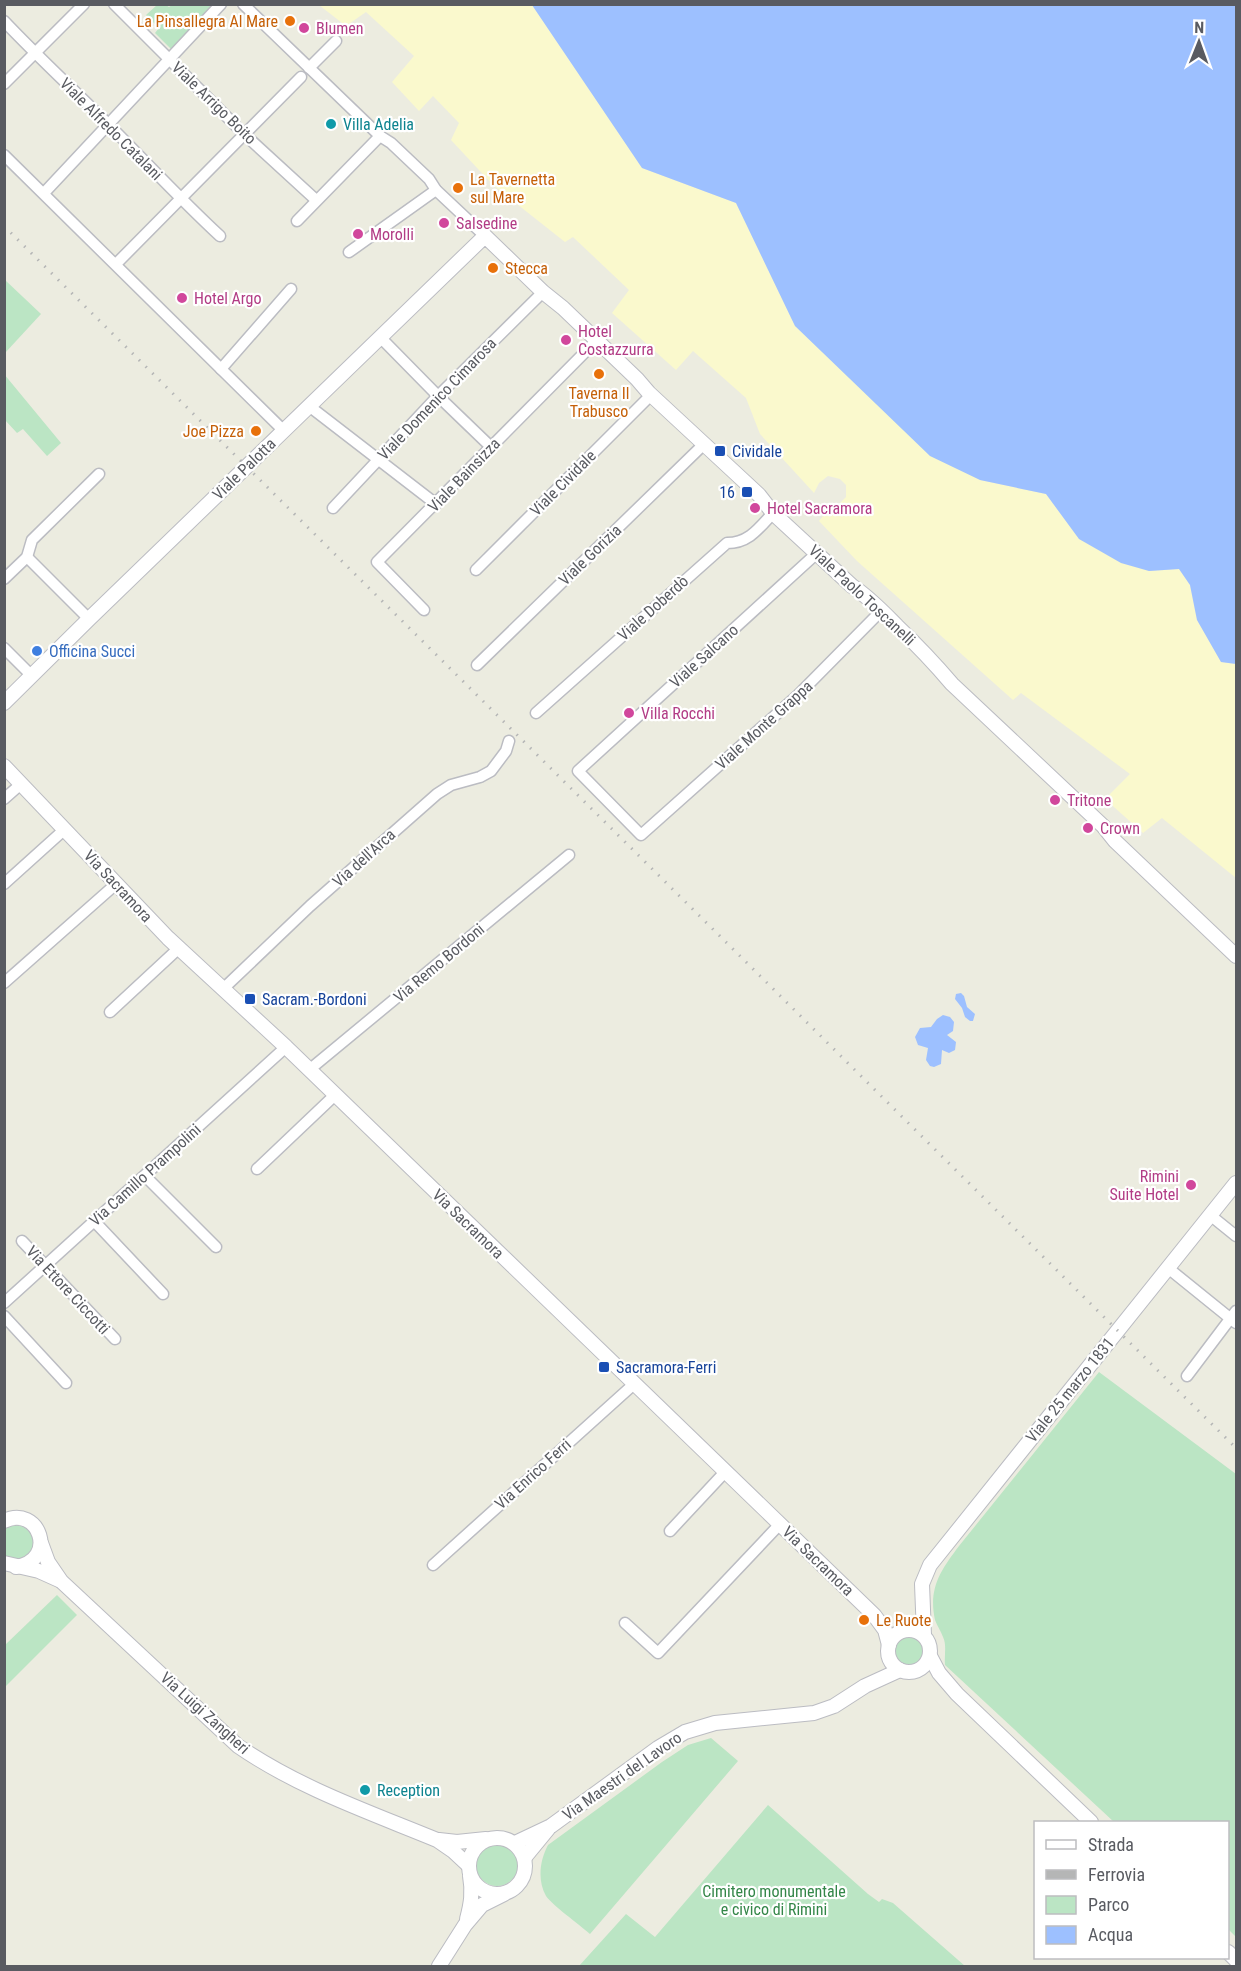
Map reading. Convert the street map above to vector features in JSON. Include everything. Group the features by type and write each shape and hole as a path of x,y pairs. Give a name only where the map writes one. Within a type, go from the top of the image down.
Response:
{"street":[{"path":"4,84 84,4"},
{"name":"Viale Arrigo Boito","path":"114,4 244,134 316,200"},
{"path":"44,194 221,4"},
{"path":"243,4 380,136 391,143 422,172 436,190 485,236"},
{"name":"Viale Alfredo Catalani","path":"4,21 109,125 180,200 220,236"},
{"path":"309,68 336,41"},
{"path":"116,264 302,77"},
{"path":"297,220 380,136"},
{"path":"4,155 284,431"},
{"path":"350,252 436,190"},
{"name":"Viale Paolo Toscanelli","path":"485,236 759,495 773,513 881,611 937,665 952,684 1103,826 1236,956"},
{"name":"Viale Palotta","path":"4,703 485,236"},
{"path":"221,369 291,289"},
{"name":"Viale Domenico Cimarosa","path":"333,508 438,396 543,292"},
{"path":"380,337 492,447"},
{"name":"Viale Bainsizza","path":"424,610 377,562 597,340"},
{"name":"Viale Cividale","path":"476,570 651,395"},
{"path":"309,406 436,504"},
{"name":"Viale Gorizia","path":"477,665 704,445"},
{"path":"4,579 27,557 32,540 99,474"},
{"name":"Viale Doberdò","path":"536,713 727,543 735,543 751,537 773,513"},
{"name":"Viale Salcano","path":"641,835 578,771 817,553"},
{"path":"27,557 89,620"},
{"name":"Viale Monte Grappa","path":"641,835 819,675 881,611"},
{"path":"4,648 32,676"},
{"name":"Via dell'Arca","path":"224,988 310,906 437,794 451,785 480,777 491,771 506,751 509,741"},
{"name":"Via Sacramora","path":"4,766 179,948 286,1047 874,1615 885,1630 889,1645"},
{"path":"4,793 20,783"},
{"path":"4,799 20,783"},
{"path":"4,884 65,829"},
{"name":"Via Remo Bordoni","path":"309,1070 569,855"},
{"path":"4,983 116,884"},
{"path":"110,1012 179,948"},
{"name":"Via Camillo Prampolini","path":"4,1304 286,1047"},
{"path":"257,1169 334,1095"},
{"path":"145,1176 216,1247"},
{"name":"Viale 25 marzo 1831","path":"924,1635 922,1584 930,1565 1236,1183"},
{"path":"1210,1215 1236,1236"},
{"path":"95,1222 163,1294"},
{"name":"Via Ettore Ciccotti","path":"22,1241 115,1339"},
{"path":"1168,1268 1235,1318 1187,1376"},
{"path":"4,1316 66,1383"},
{"name":"Via Enrico Ferri","path":"433,1565 633,1384"},
{"path":"670,1531 725,1472"},
{"name":"Via Luigi Zangheri","path":"9,1517 31,1522 40,1535 48,1562 61,1581 238,1746 265,1765 304,1785 437,1839 458,1842 489,1838"},
{"path":"625,1623 658,1653 780,1524"},
{"path":"10,1565 30,1562 36,1557 41,1542"},
{"name":"Via Luigi Zangheri","path":"10,1565 39,1571 61,1581"},
{"name":"Viale 25 marzo 1831","path":"906,1630 922,1606"},
{"name":"Via Sacramora","path":"874,1615 906,1630"},
{"path":"957,1694 935,1678 901,1667 889,1645 896,1634 906,1630 924,1635 930,1646 930,1656 939,1673 957,1694 1090,1821"},
{"path":"901,1667 925,1665 930,1656"},
{"name":"Via Maestri del Lavoro","path":"514,1843 551,1826 658,1748 685,1732 715,1723 813,1713 834,1706 901,1667"},
{"name":"Via Maestri del Lavoro","path":"525,1857 551,1826"},
{"path":"439,1966 465,1925 482,1905 520,1883 526,1866 525,1857 514,1843 498,1837 489,1838 474,1848 470,1857 469,1870 472,1887 471,1901 465,1925"},
{"name":"Via Luigi Zangheri","path":"437,1839 453,1851 469,1870"},
{"path":"469,1870 475,1884 482,1890 496,1894 506,1893"}],"green space":[{"path":"157,5 169,7 172,5 212,5 171,49 155,33 159,28 146,15"},
{"path":"5,280 41,314 4,353"},
{"path":"4,374 61,443 47,456 23,429 17,433 5,420"},
{"path":"1099,1372 1236,1474 1236,1937 1229,1930 1229,1821 1113,1821 945,1665 944,1640 935,1620 933,1598 942,1572 959,1546"},
{"path":"13,1524 25,1528 34,1541 33,1548 23,1558 14,1559 5,1556 4,1528"},
{"path":"57,1595 77,1615 5,1687 5,1645"},
{"path":"909,1637 919,1641 923,1651 919,1661 909,1665 899,1661 895,1651 899,1641"},
{"path":"711,1738 738,1761 590,1934 549,1900 543,1890 541,1870 548,1845 662,1762 688,1745"},
{"name":"Cimitero monumentale e civico di Rimini","path":"768,1805 868,1894 879,1902 882,1899 893,1903 965,1966 579,1966 626,1914 655,1937"},
{"path":"497,1844 512,1850 518,1865 512,1880 497,1886 482,1880 476,1865 482,1850"}],"sand":[{"path":"319,5 532,5 642,168 736,203 795,326 980,480 1046,494 1079,539 1149,571 1179,569 1190,585 1197,620 1221,662 1236,664 1236,878 1162,818 1143,833 1105,799 1130,774 1021,693 1013,700 857,561 819,521 830,507 839,504 846,497 846,485 840,479 828,476 819,483 814,493 760,434 746,398 693,351 676,370 612,313 629,290 573,237 565,242 493,185 451,140 459,123 433,96 419,111 392,82 414,56 366,12 346,26"}],"water":[{"path":"532,5 1236,5 1236,664 1221,662 1197,620 1190,585 1179,569 1149,571 1121,563 1079,539 1046,494 980,480 930,456 795,326 736,203 642,168"},
{"path":"961,993 967,1007 975,1014 973,1021 965,1017 955,999 956,994"},
{"path":"943,1015 950,1017 954,1022 953,1031 947,1035 956,1042 955,1050 949,1053 942,1050 941,1064 934,1067 930,1066 926,1060 928,1048 918,1045 915,1037 920,1028 931,1027"}],"railway":[{"path":"4,226 1236,1448"}],"place":[{"name":"La Pinsallegra Al Mare","path":"290,21"},
{"name":"Blumen","path":"304,28"},
{"name":"Villa Adelia","path":"331,124"},
{"name":"La Tavernetta sul Mare","path":"458,188"},
{"name":"Salsedine","path":"444,223"},
{"name":"Morolli","path":"358,234"},
{"name":"Stecca","path":"493,268"},
{"name":"Hotel Argo","path":"182,298"},
{"name":"Hotel Costazzurra","path":"566,340"},
{"name":"Taverna Il Trabusco","path":"599,374"},
{"name":"Joe Pizza","path":"256,431"},
{"name":"Cividale","path":"720,451"},
{"name":"16","path":"747,492"},
{"name":"Hotel Sacramora","path":"755,508"},
{"name":"Officina Succi","path":"37,651"},
{"name":"Villa Rocchi","path":"629,713"},
{"name":"Tritone","path":"1055,800"},
{"name":"Crown","path":"1088,828"},
{"name":"Sacram.-Bordoni","path":"250,999"},
{"name":"Rimini Suite Hotel","path":"1191,1185"},
{"name":"Sacramora-Ferri","path":"604,1367"},
{"name":"Le Ruote","path":"864,1620"},
{"name":"Reception","path":"365,1790"}]}
